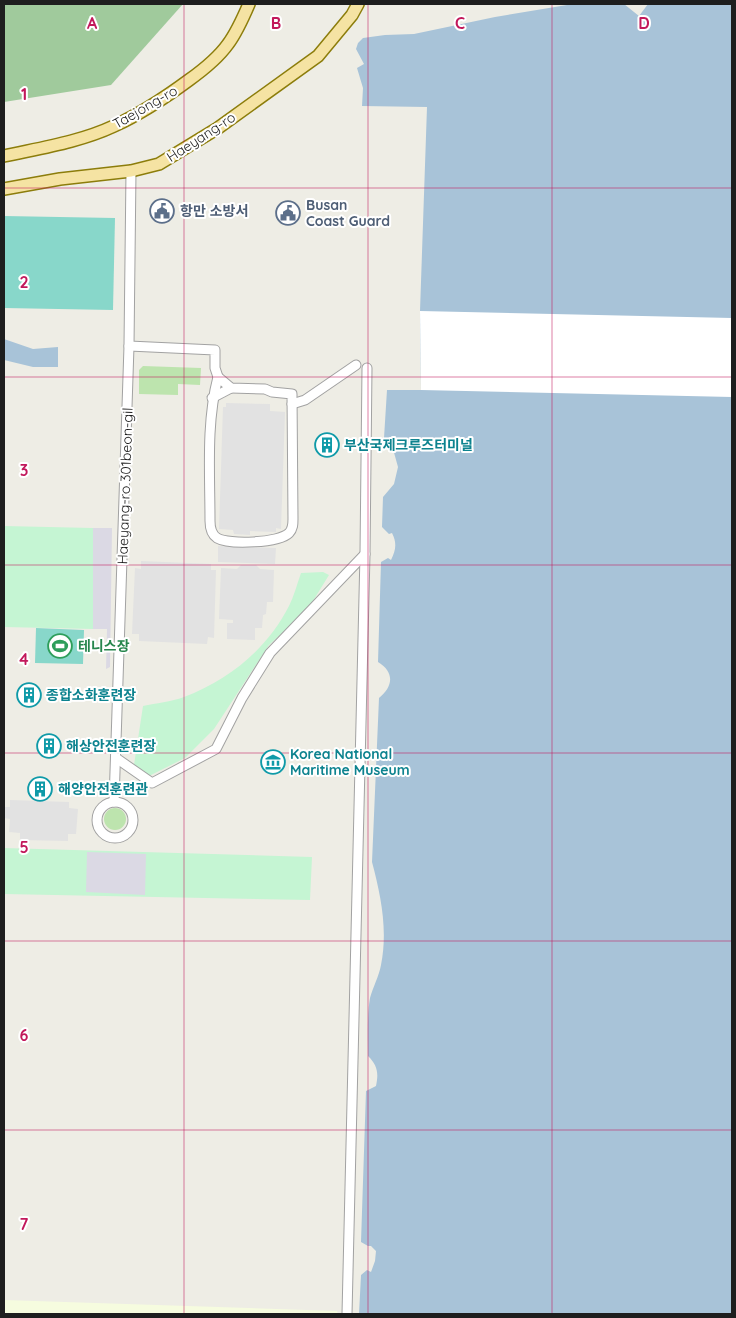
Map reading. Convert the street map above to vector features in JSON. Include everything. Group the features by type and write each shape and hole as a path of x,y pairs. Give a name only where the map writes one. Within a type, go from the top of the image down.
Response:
{"main road":[{"name":"Taejong-ro","path":"4,156 77,139 114,127 145,109 180,87 227,46 249,4"},
{"name":"Haeyang-ro","path":"4,189 60,179 131,171 159,164 218,128 318,56 352,15 358,4"}],"street":[{"name":"Haeyang-ro 301beon-gil","path":"114,802 129,346 131,171"},
{"path":"129,346 215,350 215,368 218,377 231,388"},
{"path":"292,404 305,400 356,365"},
{"path":"347,1314 365,554 367,368"},
{"path":"212,398 231,388 265,389 272,392 292,394 294,494 292,529 288,535 269,542 238,542 218,539 210,528 212,398 218,377"},
{"path":"116,758 152,783 216,749 242,698 270,653 365,554"},
{"path":"114,802 120,803 129,809 132,820 129,830 125,834 114,838 103,833 97,823 99,811 108,803 114,802"}],"shaded area":[{"path":"573,4 624,4 639,16 648,4 732,4 732,1314 359,1314 361,1275 367,1270 371,1272 376,1251 371,1246 361,1242 366,1091 376,1086 377,1077 375,1066 368,1056 368,1012 370,998 381,965 384,939 381,900 372,862 379,698 384,694 390,680 387,670 378,662 381,562 388,558 391,560 394,553 395,540 392,533 389,534 382,527 383,497 394,484 398,467 393,449 384,438 387,390 421,390 420,311 427,107 362,106 363,88 357,68 364,64 356,49 358,43 363,38 414,34 495,17"},
{"path":"4,216 115,218 113,310 4,308"},
{"path":"4,339 33,349 58,347 58,367 33,367 4,360"},
{"path":"226,403 270,404 270,411 285,412 281,529 276,528 276,532 250,531 250,535 234,534 233,530 219,529 223,407 226,407"},
{"path":"4,526 93,528 93,629 4,627"},
{"path":"93,528 112,528 110,667 106,669 107,629 93,629"},
{"path":"218,546 276,548 275,564 218,562"},
{"path":"141,561 211,564 211,570 216,570 214,638 208,637 207,644 139,641 139,634 132,634 135,568 141,569"},
{"path":"241,565 256,565 260,569 274,570 273,602 267,602 262,628 255,628 255,640 227,639 227,623 233,623 233,620 219,619 221,568 237,569"},
{"path":"323,572 329,575 308,609 269,645 214,729 185,758 145,778 134,765 143,706 184,697 201,690 231,672 258,649 280,622 291,602 301,573"},
{"name":"테니스장","path":"36,628 84,630 83,664 35,663"},
{"path":"10,800 69,802 69,808 78,809 76,834 68,834 68,841 20,840 20,833 9,832 10,819 4,818 4,807 10,807"},
{"path":"4,848 312,857 310,900 4,894"},
{"path":"87,852 146,854 145,895 86,892"},
{"path":"4,1300 337,1311 338,1314 4,1314"}],"green space":[{"path":"4,4 183,4 111,85 4,102"},
{"path":"143,366 201,368 200,385 178,384 178,395 139,394 139,370"},
{"path":"115,808 125,815 126,819 119,829 115,830 105,823 104,819 111,809"}],"pier":[{"path":"420,311 732,318 732,397 421,390"}],"place":[{"name":"항만 소방서","path":"162,211"},
{"name":"Busan Coast Guard","path":"288,213"},
{"name":"부산국제크루즈터미널","path":"327,445"},
{"name":"테니스장","path":"60,646"},
{"name":"종합소화훈련장","path":"29,695"},
{"name":"해상안전훈련장","path":"49,746"},
{"name":"Korea National Maritime Museum","path":"273,762"},
{"name":"해양안전훈련관","path":"40,789"}]}
